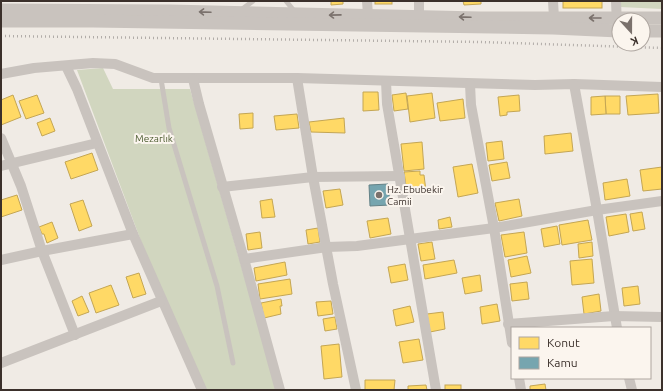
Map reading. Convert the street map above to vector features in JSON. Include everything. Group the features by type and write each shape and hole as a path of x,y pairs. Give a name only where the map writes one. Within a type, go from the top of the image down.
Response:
{"street":[{"path":"367,1 368,15"},
{"path":"419,1 419,16"},
{"path":"553,1 553,23"},
{"path":"616,1 617,12"},
{"path":"2,10 170,11 419,16 611,26"},
{"path":"170,11 553,23"},
{"path":"651,20 662,18"},
{"path":"651,31 662,31"},
{"path":"1,74 34,68 93,63 115,64 153,78 161,79 297,78 470,84 662,86"},
{"path":"66,66 77,89 133,234 161,301 202,390"},
{"path":"297,78 326,247 356,390"},
{"path":"194,79 199,104 280,390"},
{"path":"386,81 388,104 410,240 436,390"},
{"path":"470,84 471,105 494,228 511,338"},
{"path":"574,84 617,327"},
{"path":"1,138 13,164 42,250 75,335"},
{"path":"1,166 97,143"},
{"path":"222,187 313,178 400,176"},
{"path":"244,259 326,247 357,246 410,240 662,201"},
{"path":"1,260 42,250 133,234"},
{"path":"1,363 161,301"},
{"path":"508,324 614,316 662,317"},
{"path":"518,379 521,390"},
{"path":"629,379 632,390"}],"lane":[{"path":"237,13 253,1"},
{"path":"286,1 297,14"},
{"path":"161,79 169,128 217,286 233,363"}],"green space":[{"path":"620,1 662,1 662,9 620,7"},
{"name":"Mezarlık","path":"103,68 113,89 190,89 277,390 206,390 156,281 77,70"}],"building: Konut":[{"path":"331,1 343,1 343,4 331,5"},
{"path":"375,1 392,1 392,4 375,4"},
{"path":"463,1 481,1 481,4 464,5"},
{"path":"563,1 602,1 602,8 563,8"},
{"path":"363,92 378,92 379,110 363,111"},
{"path":"406,93 408,109 394,111 392,95"},
{"path":"432,93 435,118 410,122 407,96"},
{"path":"658,94 659,113 628,115 626,96"},
{"path":"13,95 21,117 1,125 1,100"},
{"path":"37,95 44,113 26,119 19,101"},
{"path":"519,95 520,111 507,112 507,115 500,116 498,97"},
{"path":"605,96 620,96 620,114 606,114"},
{"path":"605,96 606,114 591,115 591,97"},
{"path":"463,99 465,118 440,121 437,103"},
{"path":"253,113 253,128 240,129 239,114"},
{"path":"297,114 299,128 276,130 274,116"},
{"path":"50,118 55,131 42,136 37,123"},
{"path":"344,118 345,133 311,132 309,122"},
{"path":"571,133 573,151 545,154 544,136"},
{"path":"502,141 504,159 488,161 486,143"},
{"path":"422,142 424,169 404,171 401,144"},
{"path":"92,153 98,170 71,179 65,162"},
{"path":"507,162 510,178 492,181 489,165"},
{"path":"472,164 478,193 458,197 453,167"},
{"path":"662,167 662,189 643,191 640,170"},
{"path":"420,171 420,175 424,175 426,191 407,193 404,172"},
{"path":"627,179 630,196 605,200 603,183"},
{"path":"340,189 343,205 326,208 323,191"},
{"path":"17,195 22,210 1,217 1,200"},
{"path":"272,199 275,217 262,218 260,201"},
{"path":"519,199 522,216 499,221 495,203"},
{"path":"83,200 92,226 79,231 70,204"},
{"path":"642,212 645,229 633,231 630,214"},
{"path":"626,214 629,232 609,236 606,217"},
{"path":"450,217 452,227 439,229 438,220"},
{"path":"388,218 391,234 370,238 367,221"},
{"path":"588,220 592,240 562,245 559,225"},
{"path":"52,222 58,238 47,243 44,234 42,234 39,227"},
{"path":"557,226 560,244 544,247 541,229"},
{"path":"318,228 320,242 308,244 306,230"},
{"path":"260,232 262,248 248,250 246,234"},
{"path":"524,232 527,253 505,257 501,235"},
{"path":"432,242 435,259 421,261 418,244"},
{"path":"592,242 593,256 579,258 578,244"},
{"path":"527,256 531,273 511,277 508,260"},
{"path":"592,259 594,283 572,285 570,261"},
{"path":"454,260 457,273 425,279 423,265"},
{"path":"285,262 287,275 256,281 254,268"},
{"path":"405,264 408,280 391,283 388,267"},
{"path":"139,273 146,294 133,298 126,277"},
{"path":"480,275 482,291 465,294 462,278"},
{"path":"290,279 292,294 260,299 258,284"},
{"path":"527,282 529,299 512,301 510,284"},
{"path":"111,285 119,305 96,313 89,293"},
{"path":"638,286 640,304 624,306 622,288"},
{"path":"599,294 601,311 584,314 582,297"},
{"path":"82,296 89,312 78,316 72,301"},
{"path":"281,299 281,314 264,318 261,303"},
{"path":"331,301 333,314 318,316 316,302"},
{"path":"497,304 500,321 482,324 480,307"},
{"path":"410,306 414,322 396,326 393,310"},
{"path":"443,312 445,329 430,332 427,314"},
{"path":"335,317 337,329 325,331 323,319"},
{"path":"419,339 423,360 403,363 399,342"},
{"path":"339,344 342,377 324,379 321,346"},
{"path":"365,380 395,380 394,390 365,390"},
{"path":"545,384 546,390 530,390 530,386"},
{"path":"426,385 427,390 408,390 408,386"},
{"path":"445,385 461,385 461,390 445,390"}],"building: Kamu":[{"name":"Hz. Ebubekir Camii","path":"388,184 390,205 370,206 369,185"}],"railway":[{"path":"1,36 481,42 662,48"}],"place":[{"name":"Hz. Ebubekir Camii","path":"379,195"}]}
